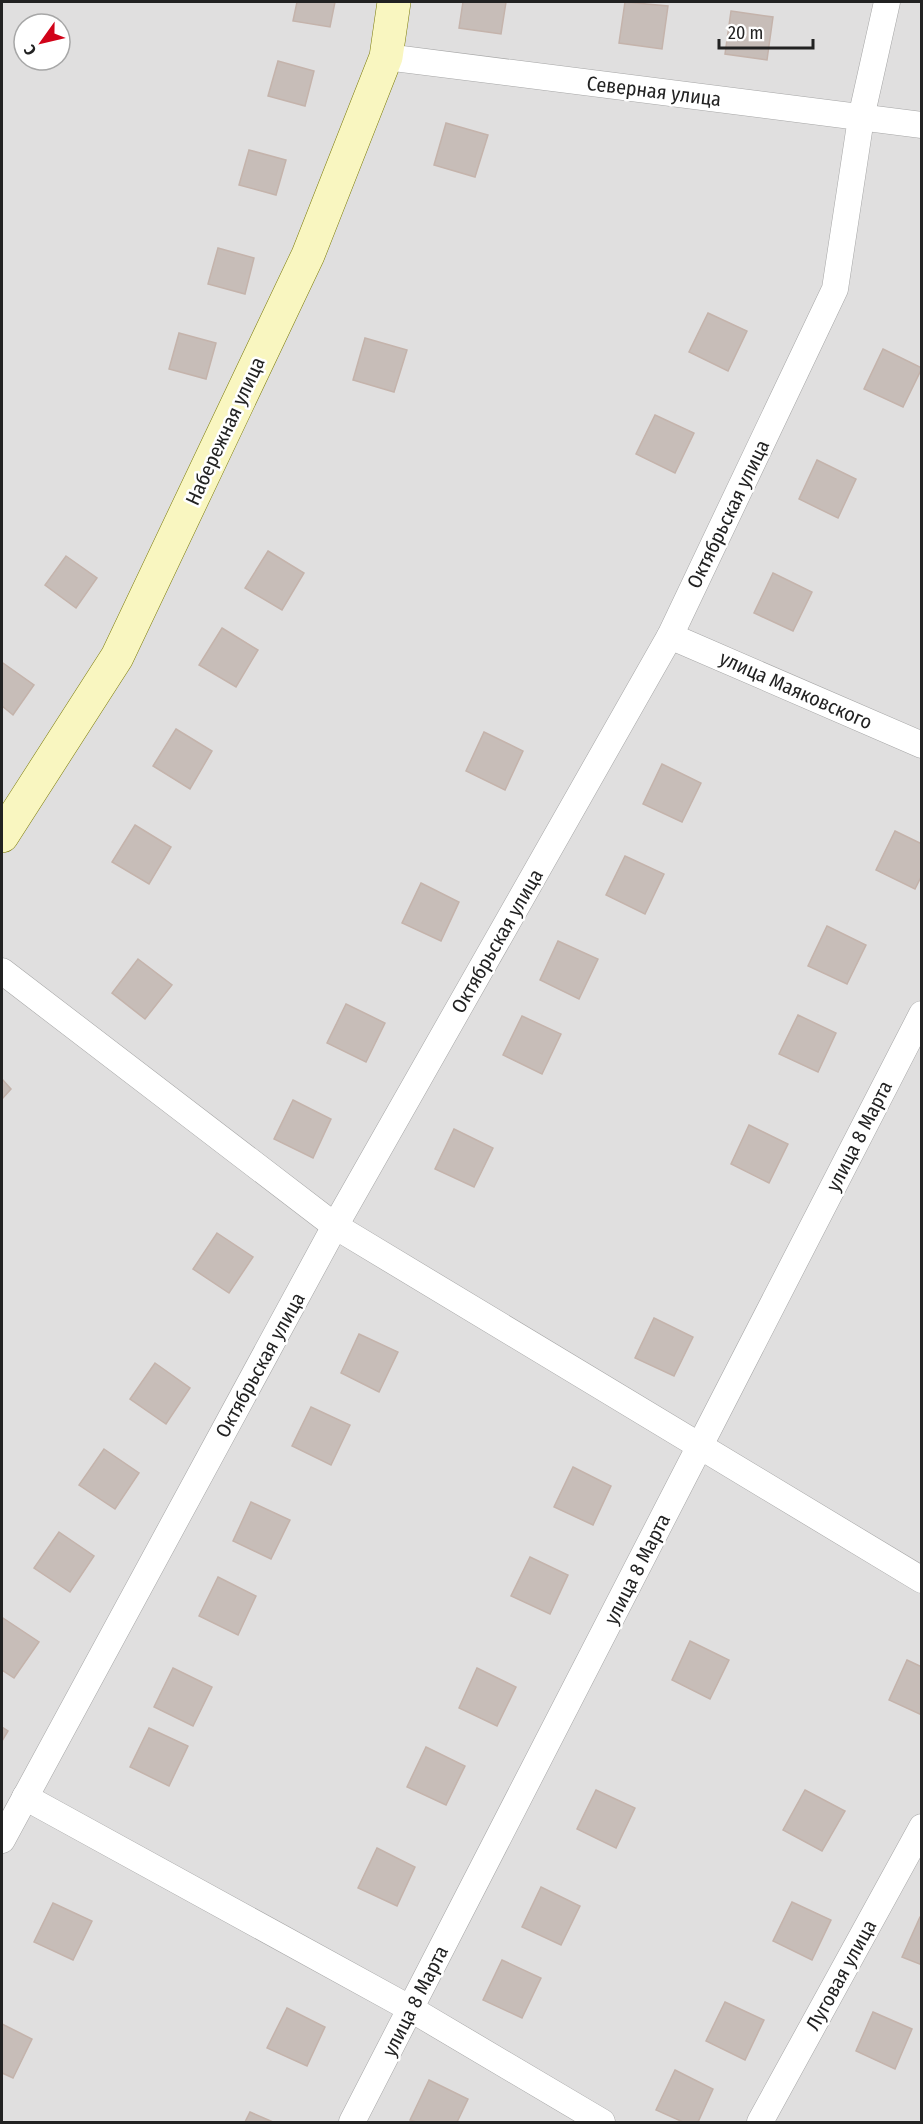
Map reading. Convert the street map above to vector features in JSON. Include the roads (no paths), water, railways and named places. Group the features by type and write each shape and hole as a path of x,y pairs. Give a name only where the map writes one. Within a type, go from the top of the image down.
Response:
{"street":[{"name":"Набережная улица","path":"2,836 117,657 308,255 386,57 394,2"},
{"name":"Октябрьская улица","path":"2,1840 335,1227 670,636 835,289 861,118 887,2"},
{"name":"Северная улица","path":"386,57 921,125"},
{"name":"улица Маяковского","path":"670,636 921,745"},
{"path":"2,972 335,1227 921,1580"},
{"name":"улица 8 Марта","path":"352,2122 921,1014"},
{"path":"25,1797 411,2009 603,2122"},
{"name":"Луговая улица","path":"760,2122 921,1827"}]}
